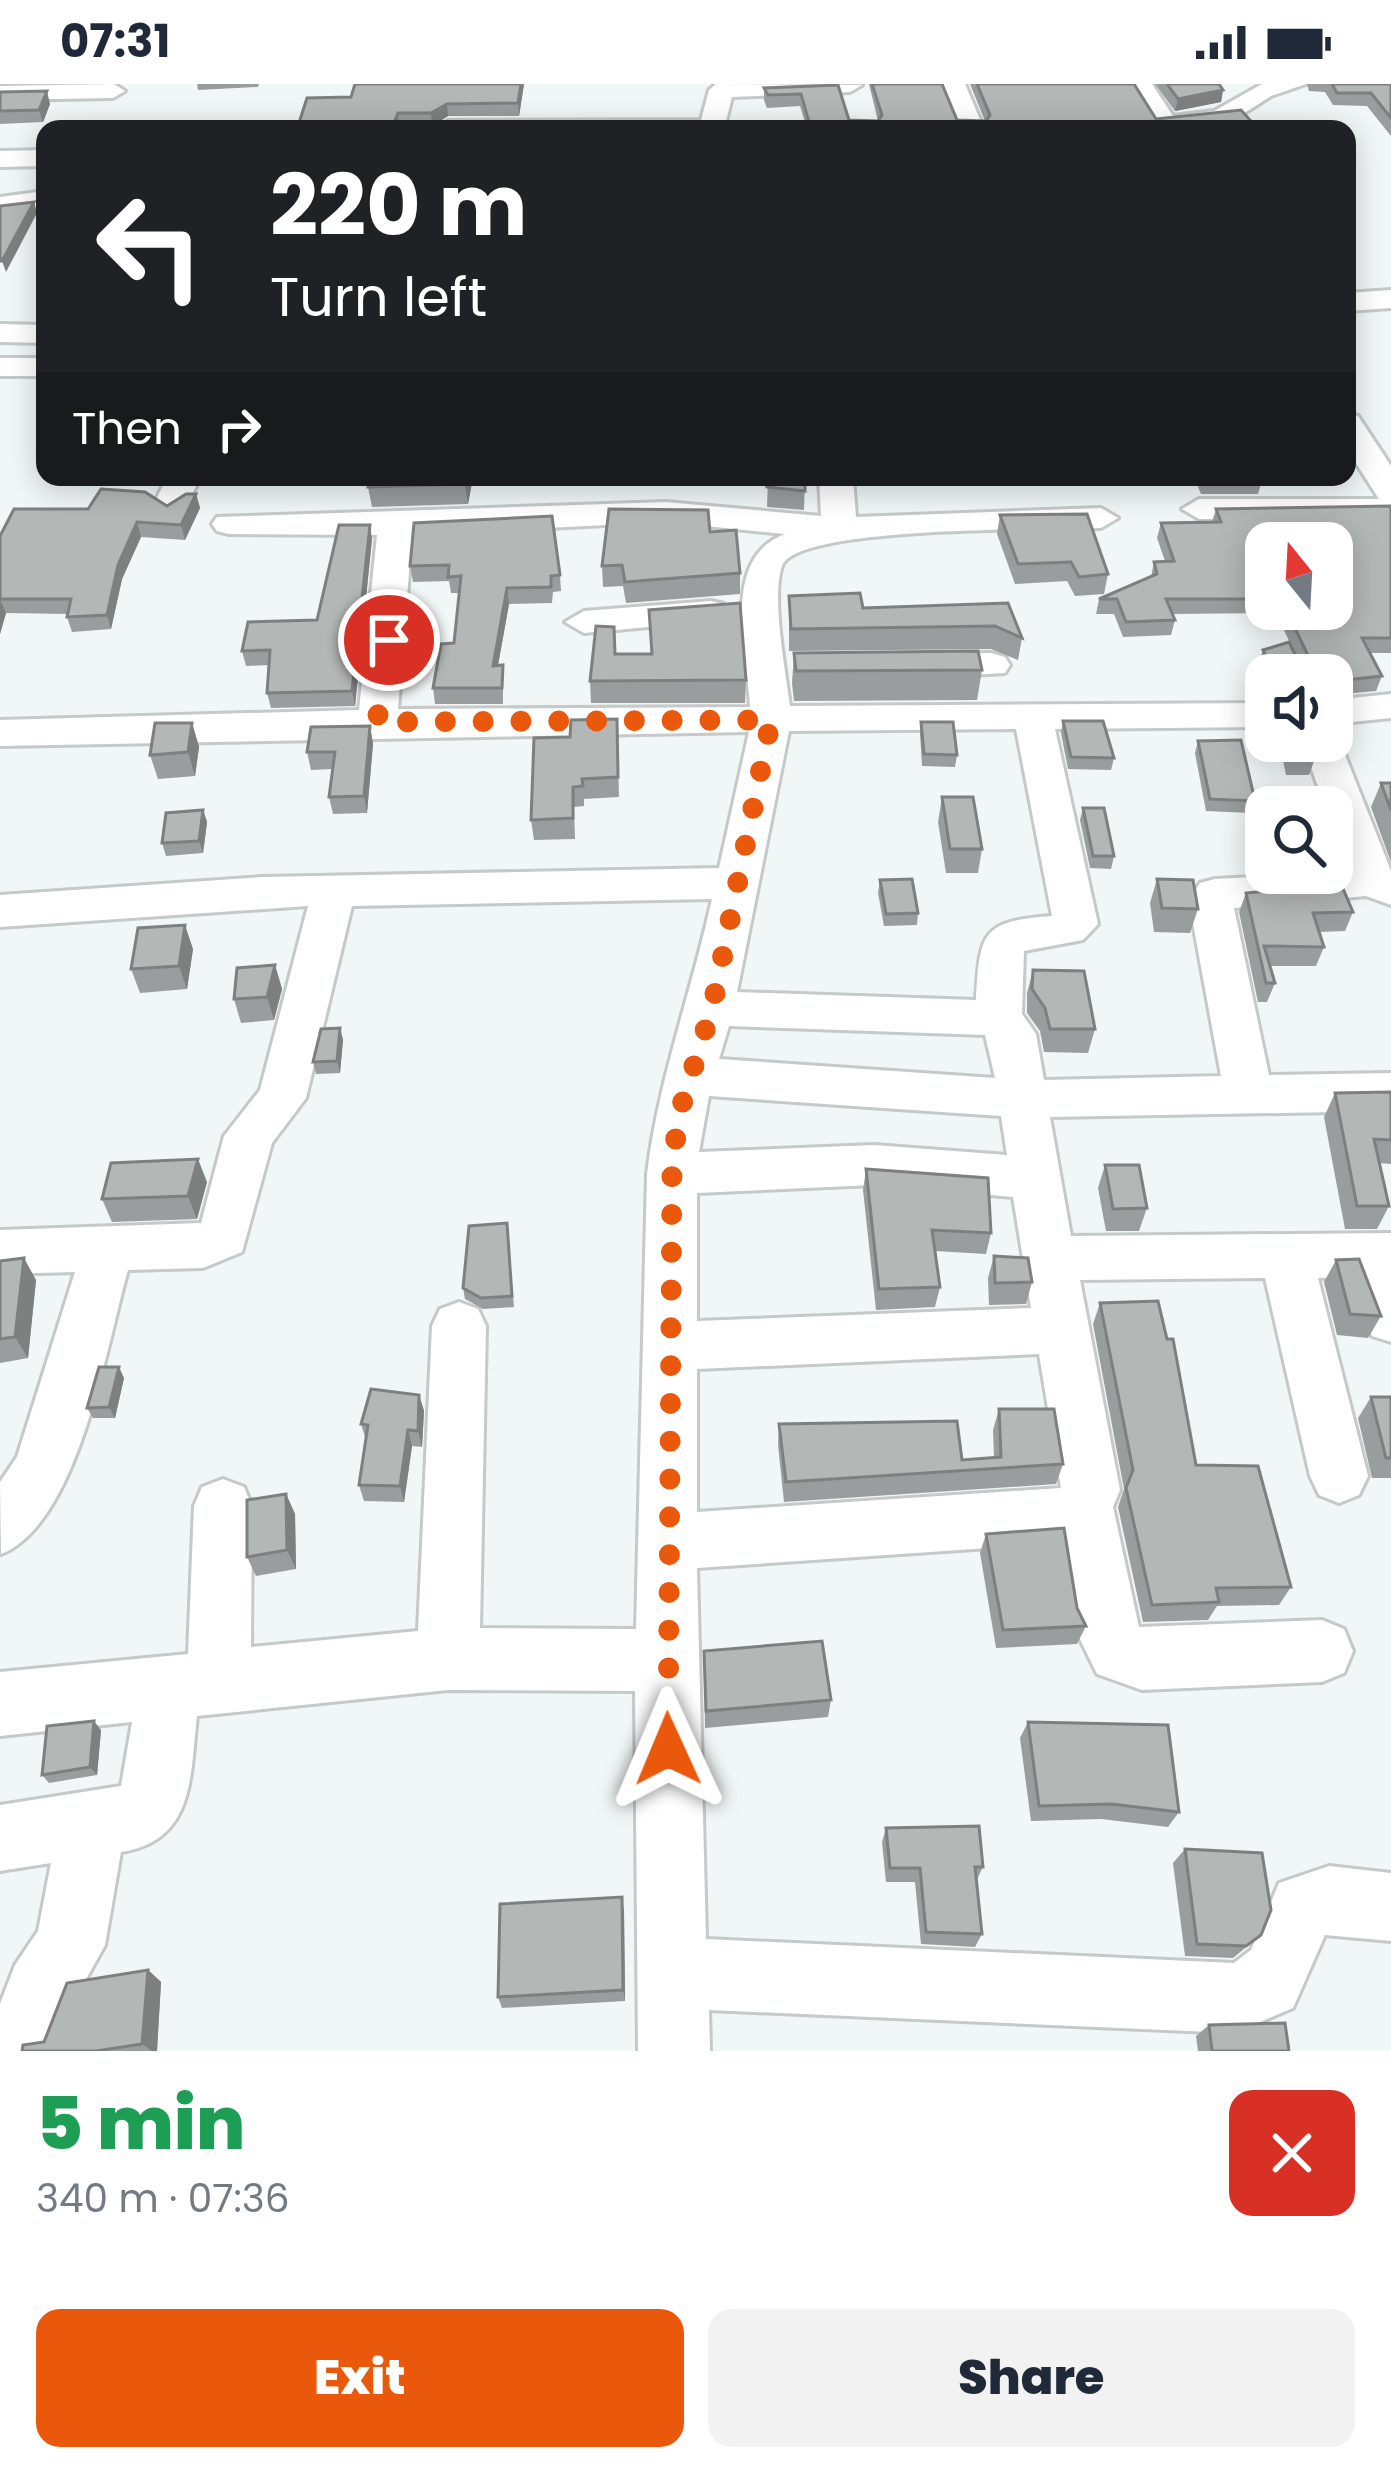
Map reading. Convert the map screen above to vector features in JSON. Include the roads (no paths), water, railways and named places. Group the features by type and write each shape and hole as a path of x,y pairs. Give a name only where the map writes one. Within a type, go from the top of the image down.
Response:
{"street":[{"path":"953,84 967,120"},
{"path":"1140,84 1164,120"},
{"path":"1207,120 1220,118 1263,91 1294,84"},
{"path":"0,93 114,88 98,120"},
{"path":"714,120 721,90 852,92"},
{"path":"0,159 36,158"},
{"path":"0,205 36,200"},
{"path":"1356,301 1391,299"},
{"path":"0,333 36,334"},
{"path":"0,367 36,367"},
{"path":"1199,509 1390,493 1356,438"},
{"path":"229,524 395,525 835,502 1101,518"},
{"path":"674,2051 666,1660 672,1174 678,1117 712,1008 771,720 790,668 762,608 770,556 835,502"},
{"path":"377,722 389,640 395,525"},
{"path":"584,622 762,608"},
{"path":"879,666 991,665"},
{"path":"1353,710 1391,706"},
{"path":"0,733 377,722 1245,715"},
{"path":"1034,717 1076,923 1058,932 1018,933 1002,944 998,1018 1012,1034 1024,1099 1091,1490 1084,1507 1104,1625 1120,1652 1142,1659 1322,1651"},
{"path":"1249,1095 1211,901 1215,894 1386,888 1331,762"},
{"path":"0,911 334,890 739,883"},
{"path":"0,1252 203,1246 230,1228 249,1136 282,1098 334,890"},
{"path":"712,1008 998,1018"},
{"path":"691,1076 1024,1099 1391,1093"},
{"path":"672,1174 874,1165 1036,1178"},
{"path":"0,1566 1,1526 36,1482 46,1457 108,1249"},
{"path":"1286,1255 1340,1476"},
{"path":"1049,1258 1380,1255 1391,1319"},
{"path":"448,1659 459,1326"},
{"path":"668,1346 1060,1330"},
{"path":"0,1838 92,1826 134,1816 154,1802 194,1683 224,1506"},
{"path":"668,1542 1065,1515 1084,1507"},
{"path":"0,1705 448,1659 666,1660"},
{"path":"20,2051 40,1990 70,1945 92,1826"},
{"path":"672,1973 1234,1998 1262,1991 1283,1968 1290,1926 1303,1907 1330,1900 1391,1907"}]}
